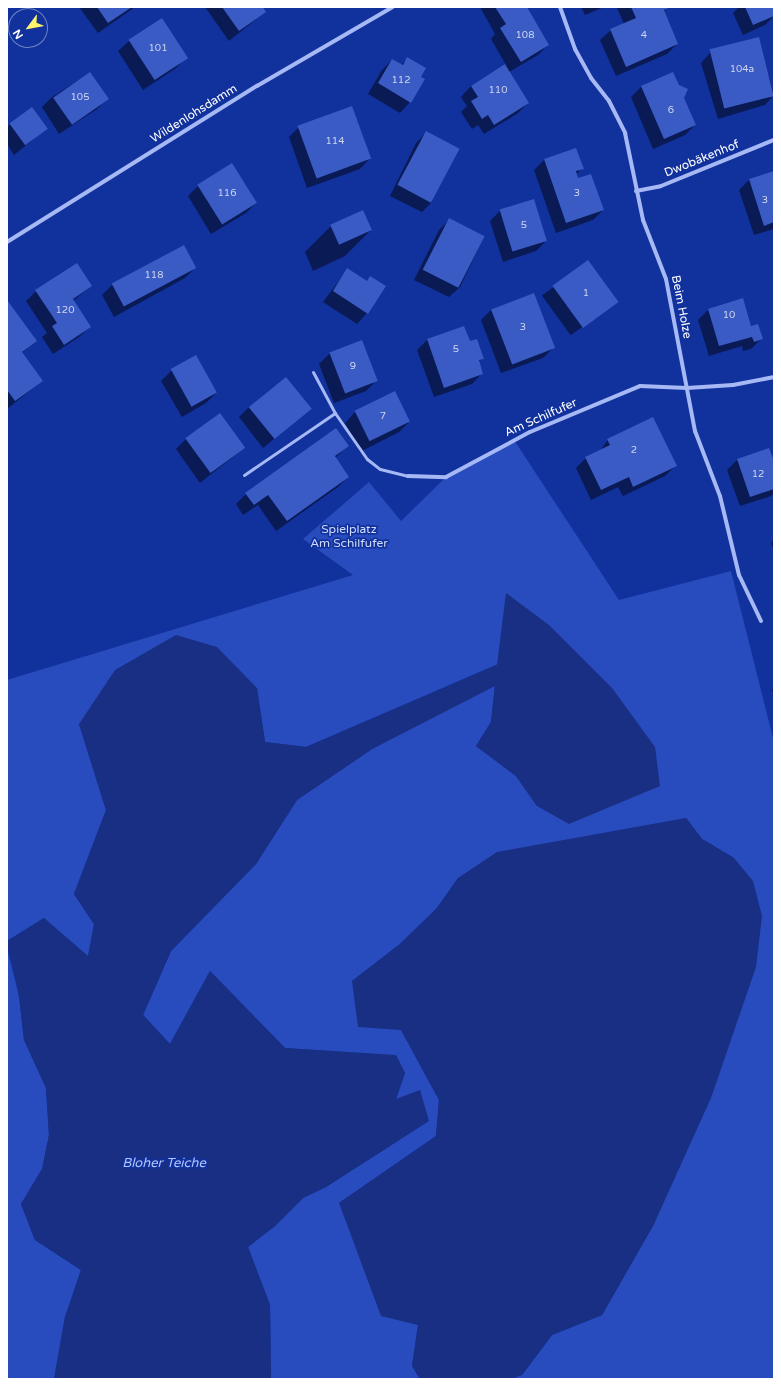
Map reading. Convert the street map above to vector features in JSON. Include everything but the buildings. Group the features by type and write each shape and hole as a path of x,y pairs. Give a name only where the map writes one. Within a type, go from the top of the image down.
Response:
{"street":[{"name":"Wildenlohsdamm","path":"7,242 257,86 393,7"},
{"name":"Beim Holze","path":"560,7 575,49 591,78 608,101 625,133 642,220 666,279 695,431 720,496 738,575 761,621"},
{"name":"Dwobäkenhof","path":"636,191 661,186 774,140"},
{"path":"687,388 733,385 774,377"},
{"name":"Am Schilfufer","path":"408,476 446,477 530,432 640,386 687,388"}],"lane":[{"path":"313,372 335,412 367,459 380,469 408,476"},
{"path":"244,475 335,412"}],"green space":[{"name":"Spielplatz Am Schilfufer","path":"514,440 619,600 731,571 774,742 774,1379 510,1379 522,1375 552,1335 602,1315 654,1224 734,858 702,839 686,818 458,878 437,908 400,944 352,981 401,1030 439,1100 436,1136 339,1203 418,1325 412,1366 420,1379 271,1379 270,1305 248,1247 275,1226 303,1198 326,1187 399,1140 396,1099 405,1073 396,1056 285,1048 210,971 170,1044 143,1015 171,951 256,864 297,800 372,749 495,685 491,722 476,746 516,776 537,806 507,593 498,664 306,747 265,742 257,688 79,724 106,810 74,894 94,924 88,957 44,918 7,941 7,680 353,575 303,539 369,482 401,521 446,477"},
{"path":"7,948 19,996 24,1040 46,1088 49,1135 42,1169 21,1204 35,1240 81,1270 65,1317 54,1379 7,1379"}],"water":[{"name":"Bloher Teiche","path":"506,593 549,625 612,688 655,747 660,786 569,824 537,806 516,776 476,746 491,722 495,686 372,749 297,800 256,864 171,951 143,1015 170,1044 210,971 285,1048 396,1055 405,1073 396,1099 420,1090 429,1121 326,1187 303,1198 275,1226 248,1247 270,1305 271,1379 54,1379 65,1317 81,1270 35,1240 21,1204 42,1169 49,1135 46,1088 24,1040 19,996 7,941 44,918 88,956 94,924 74,894 106,810 79,724 115,670 176,635 217,647 257,688 265,742 306,747 497,665"},
{"path":"686,818 702,839 734,858 753,881 762,916 756,967 711,1098 654,1224 602,1315 552,1335 522,1375 510,1379 420,1379 412,1366 418,1325 381,1316 339,1203 436,1136 439,1100 401,1030 358,1027 352,981 400,944 437,908 458,878 497,852"}]}
